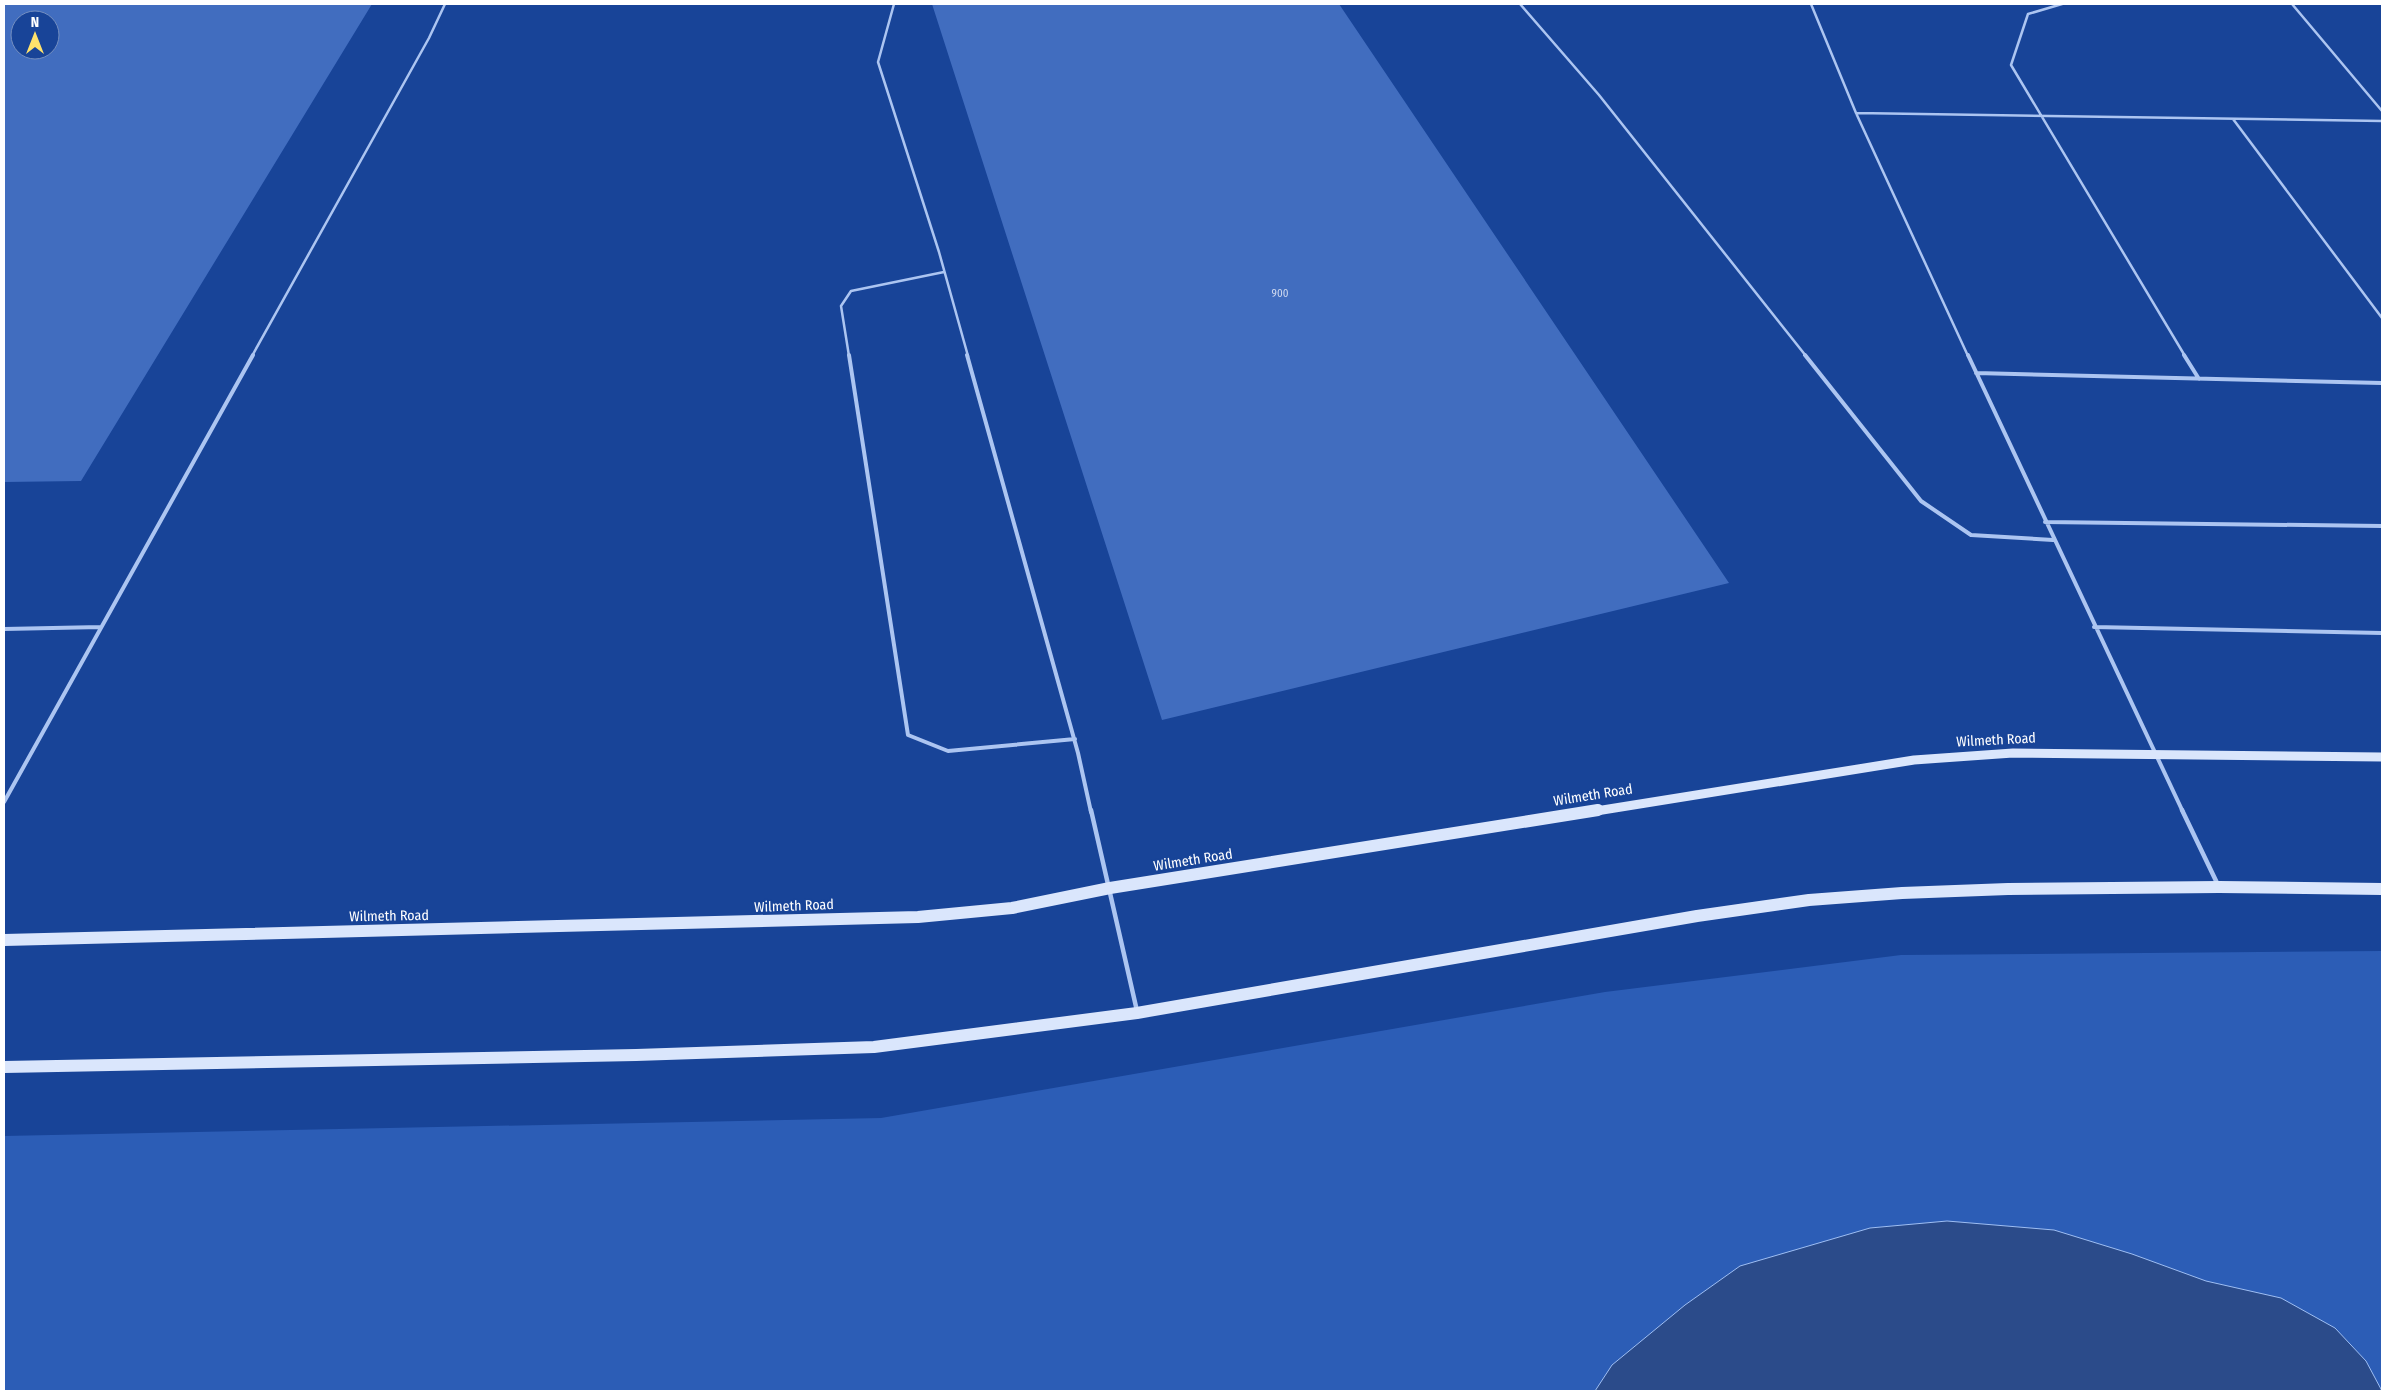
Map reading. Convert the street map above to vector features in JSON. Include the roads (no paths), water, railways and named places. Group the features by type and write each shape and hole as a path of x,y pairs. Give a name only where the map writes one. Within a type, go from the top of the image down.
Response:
{"main road":[{"name":"Wilmeth Road","path":"4,940 908,917 1012,908 1110,888 1914,760 2013,753 2382,757"},
{"path":"4,1067 636,1055 874,1047 1137,1013 1697,916 1809,900 1902,893 2008,889 2218,887 2382,889"}],"lane":[{"path":"4,802 429,38 445,4"},
{"path":"894,4 878,62 944,272 1075,740 1137,1013"},
{"path":"1520,4 1599,94 1921,501 1971,535 2053,540"},
{"path":"1811,4 1856,113 2053,540 2218,887"},
{"path":"2062,4 2028,14 2012,65 2199,379"},
{"path":"2292,4 2382,111"},
{"path":"1856,113 2382,121"},
{"path":"2233,118 2382,318"},
{"path":"944,272 851,291 841,306 908,735 948,751 1075,740"},
{"path":"1976,373 2382,383"},
{"path":"2045,522 2382,526"},
{"path":"4,629 101,627"},
{"path":"2094,627 2382,633"}]}
